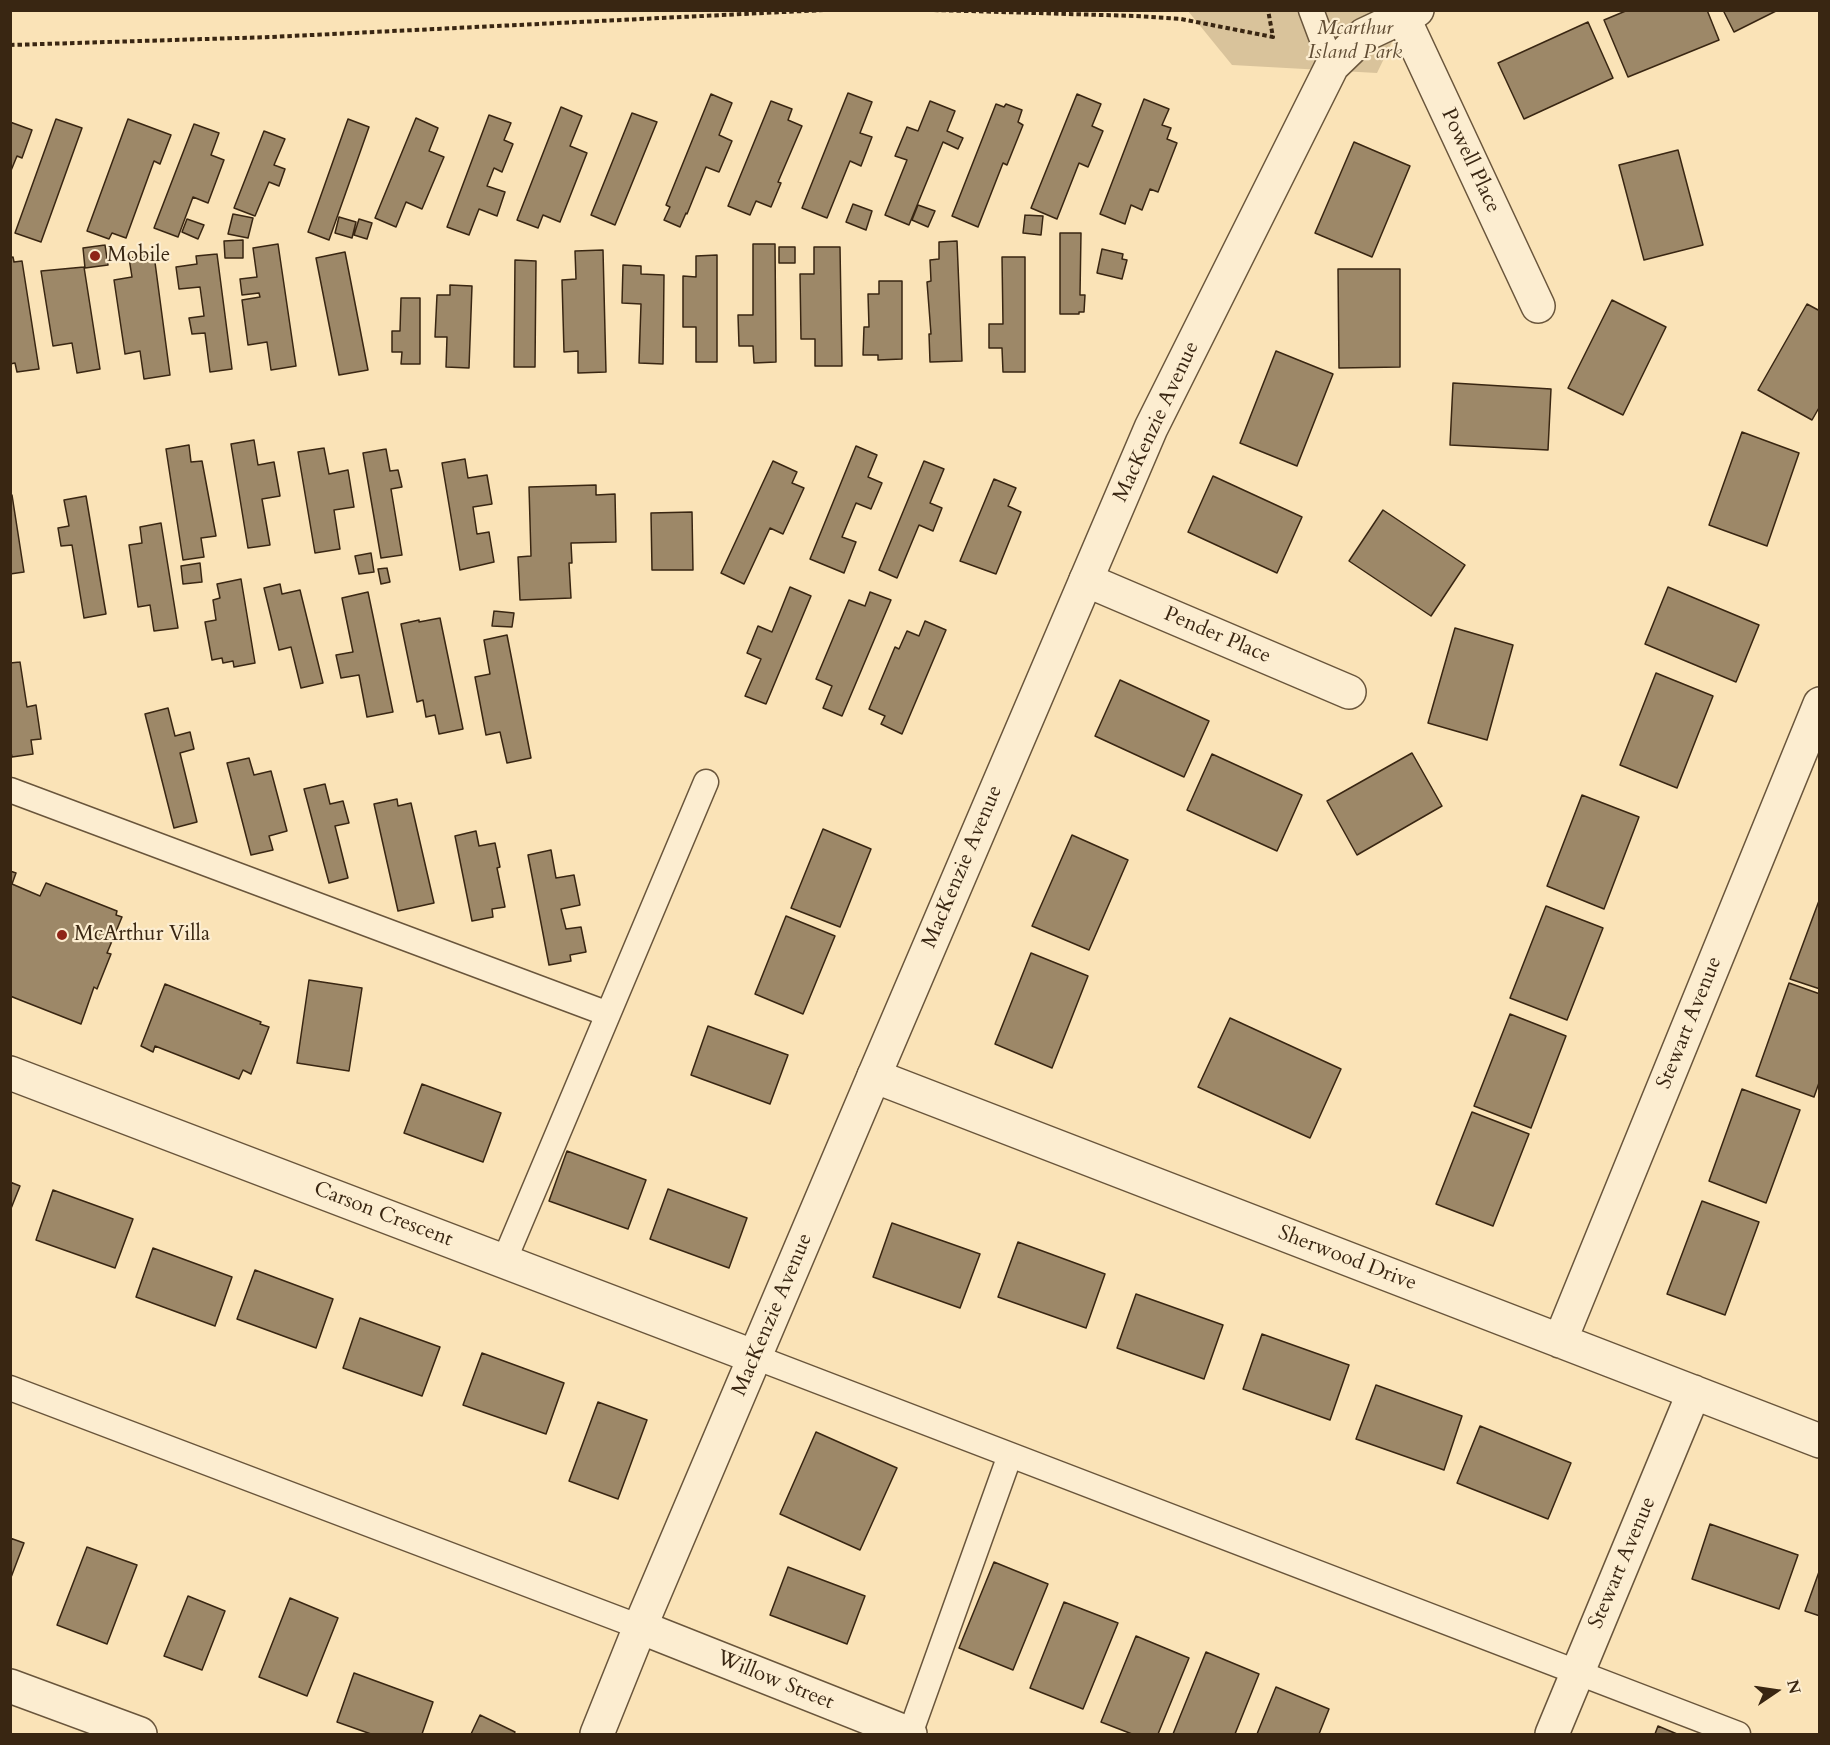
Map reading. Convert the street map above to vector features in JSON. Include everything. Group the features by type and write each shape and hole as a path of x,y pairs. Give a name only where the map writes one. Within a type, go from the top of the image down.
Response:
{"street":[{"path":"1332,66 1365,35 1410,14"},
{"name":"Powell Place","path":"1410,14 1538,306"},
{"name":"MacKenzie Avenue","path":"597,1734 640,1627 1151,428 1332,66"},
{"name":"Pender Place","path":"1086,580 1349,692"},
{"name":"Stewart Avenue","path":"1560,1341 1820,704"},
{"name":"Carson Crescent","path":"10,1073 755,1357"},
{"name":"Sherwood Drive","path":"874,1076 1820,1441"},
{"name":"Stewart Avenue","path":"1552,1734 1694,1392"},
{"name":"Willow Street","path":"640,1627 910,1734"},
{"path":"10,1686 140,1734"}],"lane":[{"path":"1311,10 1332,66"},
{"path":"504,1261 706,782"},
{"path":"10,790 608,1014"},
{"path":"755,1357 1738,1734"},
{"path":"10,1388 640,1627"},
{"path":"910,1734 1010,1455"}],"path":[{"path":"10,45 271,37 825,10"},
{"path":"934,10 1181,19 1273,37 1268,10"}],"green space":[{"name":"Mcarthur Island Park","path":"1188,11 1407,11 1377,73 1232,65"}],"building":[{"path":"1628,10 1707,10 1719,40 1628,77 1604,20"},
{"path":"1723,10 1778,10 1734,32"},
{"path":"1588,22 1613,78 1524,119 1498,63"},
{"path":"848,93 872,102 860,133 872,137 861,166 850,161 827,218 802,208"},
{"path":"711,94 732,103 719,135 732,141 719,172 706,167 680,227 664,220 670,207 666,205"},
{"path":"1077,94 1101,104 1092,126 1103,131 1088,167 1079,163 1057,219 1031,208"},
{"path":"1144,99 1169,109 1162,125 1171,128 1167,139 1177,143 1158,192 1150,189 1142,210 1131,205 1125,224 1100,214"},
{"path":"771,101 792,109 788,120 802,126 778,182 781,183 771,207 756,201 750,215 728,206"},
{"path":"930,101 955,111 947,131 963,138 958,149 943,142 909,225 885,215 907,160 895,156 907,127 918,131"},
{"path":"996,104 1004,107 1006,104 1022,110 1018,122 1023,125 1007,165 1003,163 978,227 952,216"},
{"path":"561,107 582,116 570,146 587,153 560,222 543,215 538,228 517,220"},
{"path":"632,113 657,122 615,225 591,215"},
{"path":"489,115 511,123 504,140 513,144 502,172 494,168 487,186 505,192 497,216 479,209 469,235 447,227"},
{"path":"416,118 438,128 429,151 444,157 422,209 406,202 396,227 375,218"},
{"path":"56,119 82,128 41,242 15,233"},
{"path":"128,119 171,135 160,164 154,161 126,238 112,233 109,239 87,231"},
{"path":"348,119 369,127 329,240 308,232"},
{"path":"10,122 32,130 22,158 17,156 10,173"},
{"path":"194,124 219,133 211,155 224,160 208,203 193,197 178,237 154,228"},
{"path":"264,131 285,139 274,165 285,169 279,186 269,182 255,216 234,208"},
{"path":"1354,142 1410,166 1372,257 1315,233"},
{"path":"1678,150 1703,245 1644,260 1619,165"},
{"path":"853,204 872,211 866,230 846,222"},
{"path":"918,205 935,211 928,227 912,220"},
{"name":"Mobile","path":"233,214 253,218 248,238 228,234"},
{"path":"1025,215 1043,216 1041,235 1023,233"},
{"path":"339,217 356,222 352,238 335,233"},
{"name":"Mobile","path":"187,219 204,225 198,239 182,232"},
{"path":"359,219 372,223 367,239 354,235"},
{"path":"1060,233 1081,233 1080,295 1085,295 1084,312 1079,312 1079,314 1060,314"},
{"name":"Mobile","path":"243,240 243,258 225,258 224,241"},
{"path":"957,241 962,361 930,362 929,334 931,334 927,282 931,281 930,260 939,259 939,242"},
{"path":"278,244 296,366 271,370 267,342 248,345 242,300 260,297 259,293 242,295 240,279 257,277 253,248"},
{"path":"753,244 775,244 776,362 754,363 753,346 739,346 738,315 753,315"},
{"name":"Mobile","path":"105,245 108,265 85,268 83,248"},
{"path":"779,247 795,247 795,263 779,263"},
{"path":"814,247 840,247 842,366 815,366 815,339 801,339 800,274 814,274"},
{"path":"1102,249 1123,254 1122,259 1127,260 1122,279 1097,273"},
{"path":"603,250 606,372 578,373 578,351 564,352 562,280 576,279 575,251"},
{"path":"345,252 368,370 339,375 316,258"},
{"path":"217,254 232,369 210,372 205,333 192,334 189,318 204,316 200,287 179,289 176,267 197,264 196,256"},
{"path":"154,255 170,375 144,379 140,351 125,354 114,280 132,277 129,258"},
{"path":"717,255 717,362 696,362 696,327 683,327 683,276 696,277 696,256"},
{"path":"13,257 14,262 22,261 39,369 17,372 15,363 10,364 10,258"},
{"path":"1002,257 1025,257 1025,372 1003,372 1002,348 989,348 989,324 1003,324"},
{"path":"515,260 536,261 535,367 514,367"},
{"path":"623,265 641,266 641,274 664,275 663,364 639,363 641,304 622,303"},
{"path":"84,267 100,369 77,373 72,343 53,346 41,271"},
{"path":"1338,269 1400,269 1400,367 1339,368"},
{"path":"879,281 902,281 902,359 878,360 878,355 863,355 864,327 869,327 868,294 879,294"},
{"path":"450,285 472,286 469,368 446,367 447,337 435,337 437,295 450,295"},
{"path":"401,298 420,298 420,364 401,364 402,352 392,352 392,331 400,331"},
{"path":"1612,300 1666,327 1623,415 1568,388"},
{"path":"1807,304 1820,311 1820,406 1812,420 1758,390"},
{"path":"1276,351 1333,374 1297,466 1240,443"},
{"path":"1453,383 1551,389 1548,450 1450,445"},
{"path":"1742,432 1799,453 1767,546 1709,525"},
{"path":"254,440 258,465 274,462 280,496 262,499 270,545 248,548 231,444"},
{"path":"189,445 191,462 202,461 216,536 201,538 204,557 183,560 166,449"},
{"path":"856,446 877,455 868,477 882,483 871,509 856,503 842,537 856,542 844,573 810,559"},
{"path":"324,448 329,474 348,470 354,507 334,510 340,549 315,553 298,452"},
{"path":"386,449 390,471 398,470 402,487 391,489 402,555 381,558 363,453"},
{"path":"465,459 468,478 487,475 492,504 473,507 477,534 489,532 494,562 460,570 442,463"},
{"path":"773,461 797,472 792,483 804,488 783,534 770,528 744,584 721,573"},
{"path":"924,461 944,469 930,503 942,508 933,531 919,525 897,578 879,570"},
{"path":"1213,476 1302,517 1277,573 1188,532"},
{"path":"994,479 1016,488 1008,506 1021,512 996,574 960,561"},
{"path":"596,485 596,495 615,494 616,542 571,543 572,563 569,563 571,598 520,600 518,557 531,556 529,487"},
{"path":"10,495 12,495 24,572 10,574"},
{"path":"86,496 106,614 84,618 72,545 61,546 58,528 69,526 64,500"},
{"path":"1383,510 1465,565 1431,616 1349,561"},
{"path":"692,512 693,570 652,570 651,513"},
{"path":"161,523 178,628 154,631 150,605 138,607 129,545 142,543 140,527"},
{"path":"371,553 374,572 359,574 355,556"},
{"path":"200,563 202,582 183,584 181,566"},
{"path":"387,568 390,582 381,584 378,569"},
{"path":"241,579 255,663 234,667 233,661 223,663 222,658 212,660 205,622 216,620 213,600 220,598 217,584"},
{"path":"280,584 282,594 300,590 323,683 301,688 291,647 279,650 264,588"},
{"path":"790,587 811,596 766,704 745,696 761,659 747,653 758,626 772,632"},
{"path":"1668,587 1759,625 1736,682 1645,644"},
{"path":"368,592 393,712 367,717 359,675 341,678 336,655 353,652 342,598"},
{"path":"870,592 891,600 842,716 823,708 832,686 816,679 849,600 865,606"},
{"path":"494,611 514,613 512,627 492,626"},
{"path":"440,618 463,729 439,734 435,715 426,717 423,700 417,702 401,624"},
{"path":"925,621 946,630 902,734 881,724 885,716 869,709 895,647 899,649 907,631 919,636"},
{"path":"1455,628 1513,645 1487,740 1428,723"},
{"path":"507,635 531,758 507,763 500,732 486,735 475,677 490,674 484,640"},
{"path":"20,662 27,707 36,705 41,739 31,740 33,754 12,757 10,748 10,663"},
{"path":"1656,673 1713,696 1677,788 1620,765"},
{"path":"1120,680 1209,721 1184,777 1095,736"},
{"path":"168,708 175,736 190,732 194,749 180,753 197,822 174,828 145,714"},
{"path":"1412,753 1442,806 1357,855 1327,801"},
{"path":"1212,754 1302,795 1277,851 1187,810"},
{"path":"249,758 254,775 271,771 287,831 269,836 273,850 251,855 227,763"},
{"path":"325,784 330,804 343,801 349,823 335,826 348,878 329,883 304,789"},
{"path":"1582,795 1639,817 1604,909 1547,886"},
{"path":"397,799 398,806 411,803 434,903 398,911 374,804"},
{"path":"823,829 871,849 840,927 791,908"},
{"path":"476,831 479,846 495,843 500,867 497,868 505,907 492,909 493,917 472,921 455,836"},
{"path":"1072,835 1128,860 1089,950 1032,926"},
{"path":"551,850 556,878 574,875 580,905 561,909 566,929 581,927 586,952 570,955 571,961 549,965 528,855"},
{"name":"McArthur Villa","path":"10,871 16,873 12,884 40,896 46,883 117,911 116,915 122,917 107,953 111,954 97,989 94,987 81,1024 10,996"},
{"path":"1820,898 1820,989 1790,979"},
{"path":"1546,906 1603,928 1567,1020 1510,998"},
{"path":"786,916 835,936 803,1014 755,994"},
{"path":"1031,953 1088,976 1052,1068 995,1044"},
{"path":"309,980 362,988 349,1071 297,1063"},
{"path":"1789,983 1820,994 1820,1080 1814,1097 1756,1076"},
{"path":"165,984 269,1027 251,1074 243,1070 239,1079 155,1046 153,1052 141,1046"},
{"path":"1510,1014 1566,1036 1531,1128 1474,1106"},
{"path":"1230,1018 1341,1069 1310,1138 1198,1087"},
{"path":"708,1026 788,1055 770,1104 691,1075"},
{"path":"422,1084 501,1113 483,1162 404,1133"},
{"path":"1742,1089 1800,1110 1766,1203 1709,1181"},
{"path":"1472,1112 1529,1134 1493,1226 1436,1204"},
{"path":"567,1151 646,1180 628,1229 549,1201"},
{"path":"10,1182 20,1186 10,1211"},
{"path":"668,1189 747,1218 729,1268 650,1239"},
{"path":"53,1190 133,1219 115,1268 36,1240"},
{"path":"1702,1201 1759,1222 1725,1315 1667,1294"},
{"path":"892,1223 980,1254 960,1308 873,1277"},
{"path":"1018,1242 1105,1274 1086,1328 998,1297"},
{"path":"153,1248 232,1277 215,1326 136,1297"},
{"path":"255,1270 333,1299 316,1348 237,1319"},
{"path":"1136,1294 1223,1325 1204,1379 1117,1348"},
{"path":"360,1318 440,1347 422,1396 343,1368"},
{"path":"1262,1334 1349,1365 1330,1420 1243,1389"},
{"path":"482,1353 564,1383 546,1434 463,1405"},
{"path":"1376,1385 1462,1416 1444,1470 1356,1439"},
{"path":"598,1402 647,1420 618,1499 569,1481"},
{"path":"1480,1426 1571,1463 1548,1519 1457,1483"},
{"path":"816,1432 897,1468 860,1550 780,1514"},
{"path":"1710,1524 1798,1555 1779,1609 1692,1579"},
{"path":"10,1538 24,1543 10,1580"},
{"path":"87,1547 137,1565 107,1644 57,1625"},
{"path":"994,1562 1048,1584 1013,1670 959,1648"},
{"path":"788,1567 865,1596 847,1644 770,1615"},
{"path":"1820,1569 1820,1616 1805,1611"},
{"path":"188,1596 225,1611 202,1670 164,1656"},
{"path":"290,1598 338,1618 307,1696 259,1677"},
{"path":"1064,1602 1118,1623 1083,1709 1030,1688"},
{"path":"1136,1636 1189,1658 1158,1734 1132,1734 1101,1722"},
{"path":"1206,1652 1259,1674 1235,1734 1173,1734"},
{"path":"354,1673 433,1702 422,1734 371,1734 337,1722"},
{"path":"1276,1687 1329,1709 1319,1734 1257,1734"},
{"path":"480,1715 515,1732 514,1734 471,1734"},
{"path":"1658,1726 1677,1734 1655,1734"}],"place":[{"name":"Mobile","path":"95,256"},
{"name":"McArthur Villa","path":"62,935"}]}
